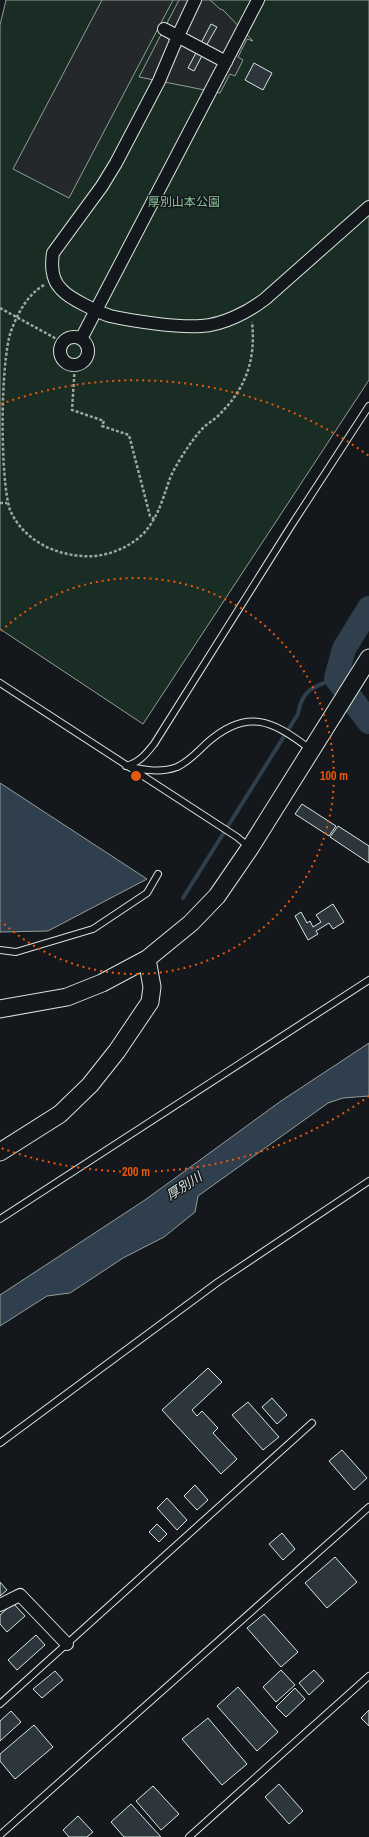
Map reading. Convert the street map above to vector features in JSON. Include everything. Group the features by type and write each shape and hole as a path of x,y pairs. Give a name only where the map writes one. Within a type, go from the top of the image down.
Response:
{"street":[{"path":"195,0 178,36 160,81 116,163 94,198 53,253 52,262 54,279 61,290 109,315 141,321 202,326 234,317 250,310 265,300 369,207"},
{"path":"81,339 258,0"},
{"path":"164,29 226,62"},
{"path":"71,338 81,339 87,345 88,354 83,362 75,364 68,363 62,357 61,348 64,343 71,338"},
{"path":"0,1009 67,997 102,983 147,959 191,923 217,896 250,848 369,658"},
{"path":"0,1152 60,1114 90,1085 117,1051 150,1002 152,987 147,959"},
{"path":"0,1605 20,1595 67,1644"}],"lane":[{"path":"126,766 134,764 142,758 154,744 291,526 369,406"},
{"path":"0,683 237,837 250,848"},
{"path":"126,766 154,771 177,767 189,761 222,730 237,722 251,720 271,724 297,739 311,750"},
{"path":"0,950 16,952 92,929 147,894 158,874"},
{"path":"0,1219 369,980"},
{"path":"0,1443 218,1282 369,1180"},
{"path":"0,1704 312,1423"},
{"path":"0,1835 369,1507"},
{"path":"189,1837 369,1676"}],"path":[{"path":"54,279 33,293 23,304 11,332 4,386 1,472 10,512 28,534 40,544 65,555 90,557 112,553 131,543 143,533 154,519 159,511 169,480 192,442 233,400 243,385 253,353 254,336 250,310"},
{"path":"0,308 64,343"},
{"path":"75,364 72,410 104,421 102,426 129,435 150,516 154,519"},
{"path":"0,503 7,503"}],"green space":[{"name":"厚別山本公園","path":"6,0 369,0 369,380 143,724 0,629 0,25"}],"shaded area":[{"path":"102,0 173,0 69,198 13,169"},
{"path":"179,0 210,0 223,10 253,41 247,39 238,57 243,60 235,76 230,74 220,93 139,77"}],"water":[{"path":"0,783 147,879 48,931 0,932"},
{"name":"厚別川","path":"369,1043 369,1096 343,1098 328,1103 198,1196 195,1212 164,1237 123,1258 70,1293 47,1296 0,1326 0,1295 145,1200 281,1101"}],"building":[{"path":"211,24 217,27 206,46 201,43"},
{"path":"198,49 204,52 194,71 188,68"},
{"path":"254,63 272,73 263,90 245,80"},
{"path":"302,804 336,826 329,836 295,814"},
{"path":"338,826 369,846 369,863 330,837"},
{"path":"333,904 344,922 333,929 329,923 316,931 318,934 308,940 295,916 301,912 307,923 310,921 313,927 321,922 316,915"},
{"path":"208,1368 222,1382 192,1410 197,1416 202,1411 218,1428 213,1433 237,1459 221,1474 162,1410"},
{"path":"272,1398 287,1415 277,1424 262,1407"},
{"path":"248,1402 279,1437 263,1450 232,1415"},
{"path":"342,1450 367,1478 354,1490 329,1461"},
{"path":"195,1485 208,1500 197,1510 184,1496"},
{"path":"167,1498 187,1520 177,1530 157,1508"},
{"path":"157,1524 167,1534 159,1542 149,1532"},
{"path":"282,1533 295,1549 283,1560 269,1544"},
{"path":"335,1557 357,1582 327,1608 305,1583"},
{"path":"0,1582 7,1590 0,1596"},
{"path":"13,1603 25,1616 7,1632 0,1624 0,1615"},
{"path":"264,1614 298,1652 281,1667 247,1628"},
{"path":"36,1635 45,1645 17,1670 8,1660"},
{"path":"281,1670 295,1685 276,1702 263,1687"},
{"path":"314,1670 324,1681 309,1695 299,1683"},
{"path":"55,1671 63,1680 42,1698 33,1689"},
{"path":"238,1687 278,1732 257,1751 217,1706"},
{"path":"295,1688 305,1699 286,1717 276,1707"},
{"path":"369,1710 369,1726 361,1718"},
{"path":"11,1711 21,1722 0,1741 0,1721"},
{"path":"208,1718 247,1764 222,1785 182,1739"},
{"path":"34,1725 53,1747 15,1779 0,1761 0,1754"},
{"path":"279,1784 303,1811 289,1824 265,1797"},
{"path":"153,1786 179,1814 161,1830 136,1801"},
{"path":"131,1804 161,1837 124,1837 111,1822"},
{"path":"78,1816 93,1832 87,1837 69,1837 63,1830"}],"waterway":[{"path":"369,608 344,649 336,678 369,722"},
{"path":"183,898 298,714 306,694 315,687 336,678"}]}
